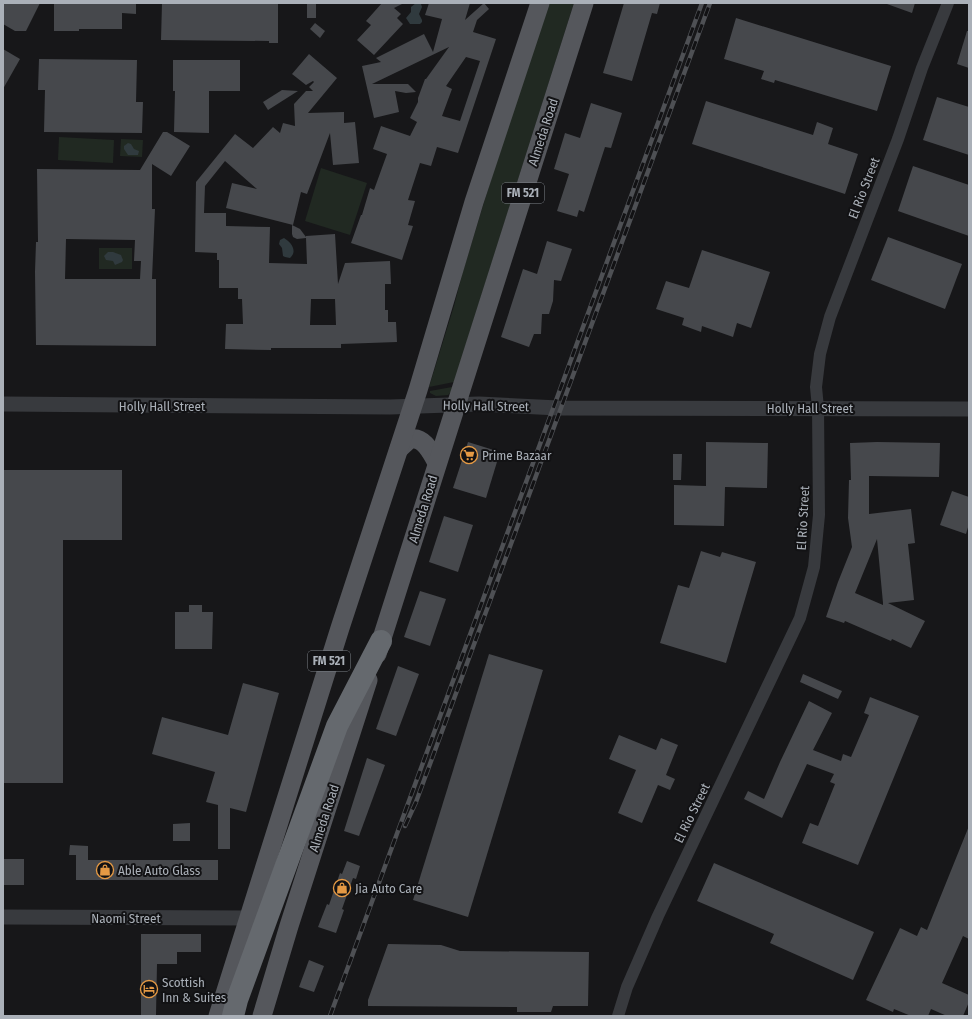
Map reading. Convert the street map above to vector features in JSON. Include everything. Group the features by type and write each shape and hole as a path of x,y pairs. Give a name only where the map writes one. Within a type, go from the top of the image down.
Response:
{"highway":[{"path":"235,1008 337,726 381,641"}],"main road":[{"name":"FM 521","path":"218,1016 340,628 413,406 474,202 540,3"},
{"name":"Almeda Road","path":"262,1016 289,926 584,3"},
{"path":"399,449 410,440 416,439 422,441 427,446 437,463"}],"street":[{"name":"El Rio Street","path":"618,1016 627,987 658,916 800,618 814,567 819,515 818,408 816,387 820,354 830,317 895,146 922,68 948,3"},
{"name":"Holly Hall Street","path":"3,404 413,406 480,404 558,408 969,409"},
{"name":"Naomi Street","path":"3,917 248,918"}],"shaded area":[{"path":"416,3 421,4 422,7 419,14 422,22 420,24 410,24 406,18 411,12 411,7"},
{"path":"545,3 574,3 454,382 429,387 454,306 463,271"},
{"path":"59,137 114,140 113,163 58,160"},
{"path":"121,139 143,140 142,157 120,156"},
{"path":"128,143 131,144 134,149 139,151 138,155 128,155 124,149 124,146"},
{"path":"321,168 367,183 350,235 305,221"},
{"path":"284,238 293,247 293,252 290,258 283,256 282,248 279,244 280,240"},
{"path":"99,248 132,248 132,269 99,269"},
{"path":"108,252 121,255 123,260 122,262 115,265 113,261 106,260 104,256"},
{"path":"452,387 451,392 448,395 436,396 430,393 430,391"}],"building":[{"path":"3,3 40,3 26,31 15,31 3,24"},
{"path":"54,3 136,3 136,14 122,13 122,29 79,29 79,31 54,31"},
{"path":"162,3 278,3 278,43 269,43 269,41 161,40"},
{"path":"307,3 316,3 316,18 307,18"},
{"path":"382,3 404,3 394,8 401,14 397,18 403,24 374,55 357,40 371,25 366,21"},
{"path":"429,3 470,3 465,20 484,3 489,9 477,20 473,32 496,39 458,153 437,147 431,166 420,163 408,200 415,201 408,225 413,226 402,260 351,243 362,215 370,188 374,190 387,154 373,149 381,126 410,136 417,122 410,118 418,102 425,79 449,47 372,84 408,84 416,92 406,93 395,91 399,112 374,118 362,66 381,62 376,58 424,34 433,52 442,19 425,15","holes":["466,57 480,61 460,121 442,116 452,89 446,86"]},
{"path":"624,3 660,3 657,14 652,13 632,81 603,73"},
{"path":"887,3 915,3 912,13"},
{"path":"736,18 891,66 877,111 775,80 774,83 761,79 764,71 724,59"},
{"path":"315,23 325,31 320,38 310,29"},
{"path":"967,31 969,31 969,68 957,64"},
{"path":"3,49 20,59 3,89"},
{"path":"309,54 337,78 308,113 344,112 344,123 355,122 359,163 333,165 330,133 307,194 301,192 293,225 226,208 232,183 257,189 225,161 205,186 204,213 226,213 226,226 270,227 269,263 307,264 306,238 297,239 293,237 292,225 300,229 306,237 335,234 338,284 345,263 390,261 391,284 385,284 385,310 388,310 388,322 396,322 397,342 341,344 341,348 271,348 271,350 225,349 226,324 243,324 242,299 238,299 238,288 219,288 219,260 217,260 217,253 195,252 196,182 235,134 253,148 273,127 280,133 283,123 295,126 294,104 306,91 313,91 309,87 314,82 313,81 306,85 292,74","holes":["311,299 335,299 336,325 310,325"]},
{"path":"39,59 137,60 136,102 143,102 142,133 44,132 45,90 38,90"},
{"path":"173,60 240,60 240,91 209,91 209,133 174,132 175,91 173,91"},
{"path":"282,90 298,91 268,110 263,102"},
{"path":"937,97 969,107 969,155 923,140"},
{"path":"706,101 813,135 817,122 833,128 828,144 858,154 845,194 692,144"},
{"path":"591,103 622,113 611,148 605,147 584,212 579,210 577,217 557,211 569,174 554,169 565,133 580,138"},
{"path":"163,132 167,132 190,146 171,176 152,164 152,209 155,209 152,279 156,279 156,346 36,345 35,272 36,242 38,242 37,169 140,170","holes":["66,239 135,240 134,261 141,261 140,279 65,279"]},
{"path":"913,166 969,185 969,236 898,211"},
{"path":"888,237 962,264 945,309 871,280"},
{"path":"547,241 572,249 561,281 554,280 553,301 549,314 542,314 541,334 534,334 529,347 501,337 523,269 537,274"},
{"path":"702,250 770,272 751,328 737,323 733,337 702,326 701,332 682,325 684,318 656,309 666,281 689,288"},
{"path":"468,442 500,452 486,498 453,488"},
{"path":"706,442 768,443 767,488 725,487 724,526 674,525 674,485 706,486"},
{"path":"850,443 940,443 939,477 869,476 869,514 911,509 915,543 908,544 914,600 888,603 925,621 911,648 845,621 844,623 826,617 852,547 848,518 849,480 851,480","holes":["877,539 883,605 855,593"]},
{"path":"673,454 682,454 681,480 673,480"},
{"path":"3,470 122,470 122,540 63,540 63,783 3,783"},
{"path":"952,491 969,497 969,524 966,534 940,525"},
{"path":"444,516 473,525 458,572 429,562"},
{"path":"701,551 720,557 722,552 756,562 726,663 660,643 678,585 689,588"},
{"path":"420,591 446,599 430,646 404,637"},
{"path":"189,605 202,605 202,612 213,612 212,649 175,649 175,612 189,612"},
{"path":"489,654 543,670 468,917 413,900"},
{"path":"398,666 419,674 396,736 376,729"},
{"path":"803,674 842,691 838,699 800,682"},
{"path":"243,683 279,693 246,812 230,808 230,849 218,849 218,805 206,802 215,772 152,754 162,717 228,735"},
{"path":"870,697 919,716 858,865 802,843 810,823 818,826 835,784 830,782 834,774 807,764 782,818 744,799 748,791 764,799 809,701 832,713 813,750 841,761 843,754 851,757 869,715 864,713"},
{"path":"619,735 656,750 661,738 678,745 666,775 675,779 670,790 658,785 642,823 618,813 636,770 609,759"},
{"path":"367,758 385,765 359,836 344,831"},
{"path":"190,823 190,841 173,841 173,824"},
{"path":"969,826 969,939 963,936 942,983 969,995 969,1002 963,1016 947,1016 931,1009 928,1016 911,1016 894,1009 893,1012 866,1000 900,928 917,936 921,927 927,930"},
{"path":"70,845 88,846 88,860 218,860 218,880 76,880 76,855 69,855"},
{"path":"3,859 24,859 24,885 3,885"},
{"path":"347,861 360,866 356,879 353,878 342,909 344,910 336,933 318,927 327,904 329,905 340,873 342,874"},
{"path":"714,863 874,932 853,980 770,943 774,934 697,901"},
{"name":"Scottish Inn & Suites","path":"141,934 201,934 201,952 177,952 177,964 157,964 156,1015 141,1015"},
{"path":"388,944 441,945 460,951 589,952 588,1006 553,1006 551,1012 517,1012 517,1007 368,1006 368,1000"},
{"path":"309,960 324,966 314,992 299,987"}],"railway":[{"path":"330,1016 702,3"},
{"path":"405,826 416,802 710,3"}],"place":[{"name":"Prime Bazaar","path":"469,455"},
{"name":"Able Auto Glass","path":"105,870"},
{"name":"Jia Auto Care","path":"342,888"},
{"name":"Scottish Inn & Suites","path":"149,989"}]}
